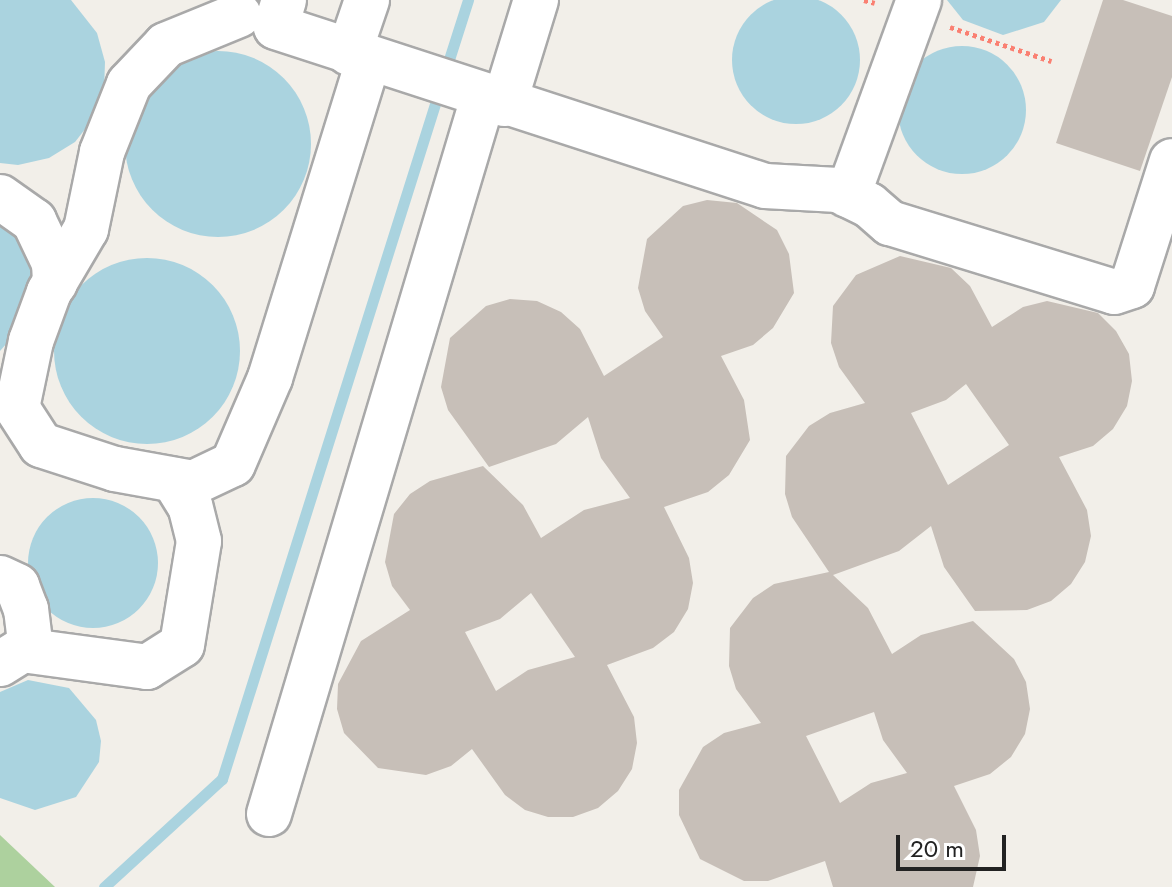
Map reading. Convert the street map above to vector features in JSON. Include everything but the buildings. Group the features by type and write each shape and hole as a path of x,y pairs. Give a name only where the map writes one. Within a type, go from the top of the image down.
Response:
{"lane":[{"path":"193,0 266,14 359,56 765,186 848,195 890,223 1114,292 1132,286 1172,161"},
{"path":"266,14 166,45 129,84 102,152 86,229 55,283 13,370 17,408 41,445 115,469 193,483 233,464 270,378 359,56 367,0"},
{"path":"269,814 484,98 536,0"},
{"path":"848,195 917,7"},
{"path":"0,197 34,221 54,263 55,283"},
{"path":"0,578 17,586 26,609 15,657 147,667 182,645 199,541 190,506 174,480"}],"path":[{"path":"864,0 917,7 1051,61"}],"green space":[{"path":"0,835 55,887 0,887"}],"water":[{"path":"796,-4 821,1 841,15 855,35 860,60 855,85 841,105 821,119 796,124 771,119 751,105 737,85 732,60 737,35 751,15 771,1"},
{"path":"0,0 71,0 97,33 105,62 104,91 93,119 75,142 49,158 18,165 0,163"},
{"path":"947,0 1061,0 1044,22 1003,35 963,20"},
{"path":"962,46 987,51 1008,64 1021,85 1026,110 1021,135 1008,156 987,169 962,174 937,169 916,156 903,135 898,110 903,85 916,64 937,51"},
{"path":"218,51 253,58 284,78 304,109 311,144 304,179 284,210 253,230 218,237 183,230 152,210 132,179 125,144 132,109 152,78 183,58"},
{"path":"0,209 9,216 33,270 32,299 21,327 0,351"},
{"path":"147,258 183,265 213,285 233,315 240,351 233,387 213,417 183,437 147,444 111,437 81,417 61,387 54,351 61,315 81,285 111,265"},
{"path":"93,498 118,503 139,517 153,538 158,563 153,588 139,609 118,623 93,628 68,623 47,609 33,588 28,563 33,538 47,517 68,503"},
{"path":"28,680 69,688 96,720 101,741 99,762 76,797 35,810 0,798 0,692"}],"waterway":[{"path":"445,72 468,0"},
{"path":"104,887 222,779 440,88"}]}
